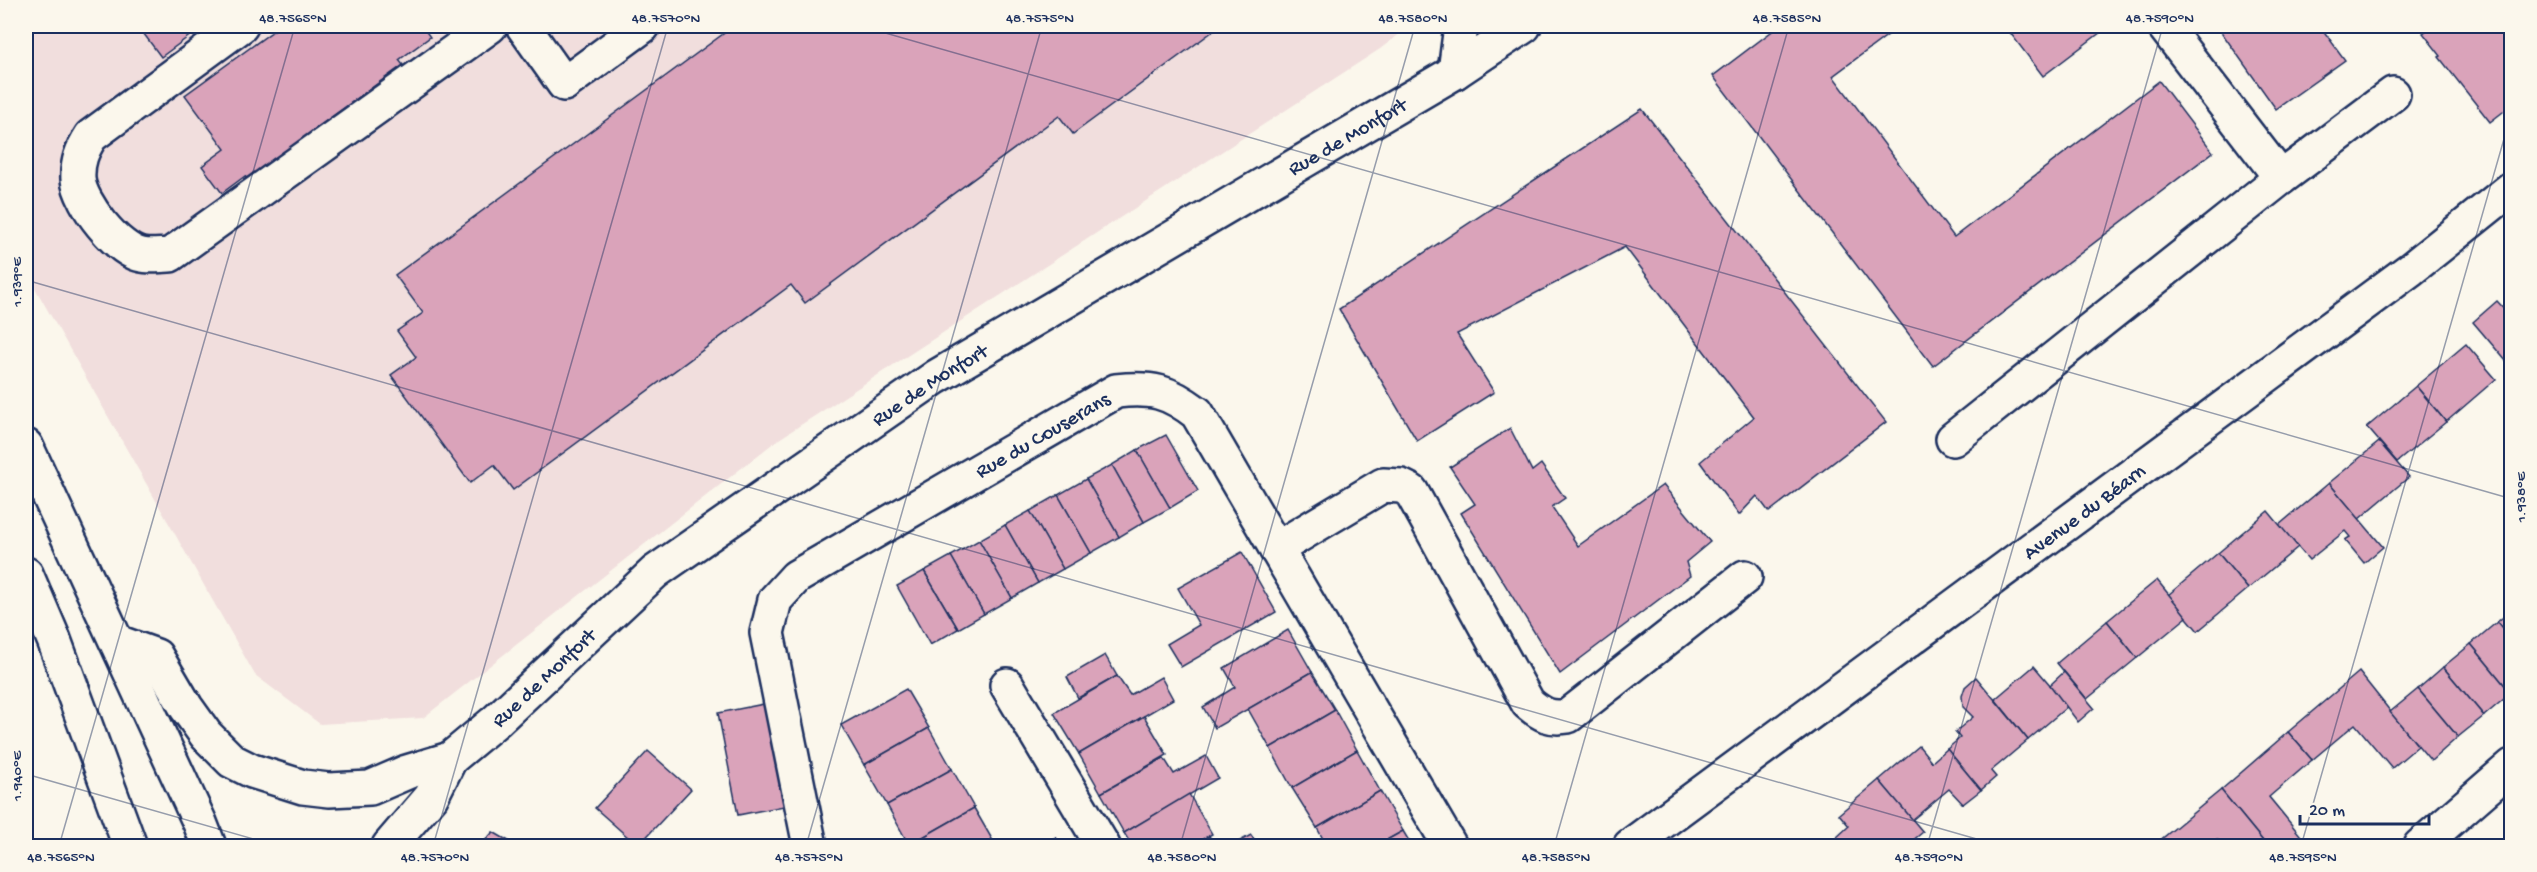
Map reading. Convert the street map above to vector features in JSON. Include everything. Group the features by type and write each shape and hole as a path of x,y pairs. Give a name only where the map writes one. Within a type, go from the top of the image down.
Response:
{"street":[{"path":"241,26 91,136 80,155 78,182 85,201 117,242 141,255 170,255 490,26"},
{"path":"523,26 564,84 643,26"},
{"path":"1455,72 1461,26"},
{"name":"Rue de Monfort","path":"450,759 497,720 655,572 926,384 1455,72 1524,26"},
{"path":"2164,26 2281,178"},
{"path":"1953,439 2281,178 2393,94"},
{"name":"Avenue du Béarn","path":"1649,841 2401,276 2511,189"},
{"name":"Rue du Couserans","path":"810,846 768,633 775,600 796,577 1116,391 1143,388 1175,397 1197,413 1450,846"},
{"path":"26,446 209,846"},
{"path":"1276,549 1383,484 1401,486 1411,491 1528,703 1541,715 1552,718 1568,717 1745,578"},
{"path":"26,574 54,640 130,846"},
{"path":"117,642 156,656 186,707 206,735 232,761 252,771 303,788 329,790 370,788 407,772 450,759"},
{"path":"1008,685 1103,846"},
{"path":"389,846 431,797 450,759"},
{"path":"2420,846 2511,766"}],"shaded area":[{"path":"26,26 1410,26 1380,49 776,441 423,718 320,724 255,675 26,272"}],"building":[{"path":"138,26 203,26 161,57"},
{"path":"280,26 422,26 430,37 399,60 403,65 311,132 318,142 304,152 297,143 264,166 272,176 257,186 251,177 247,179 245,176 222,193 202,166 225,149 185,95"},
{"path":"734,26 1220,26 1073,134 1059,116 805,303 791,285 513,490 494,465 470,483 391,375 416,357 397,331 423,313 395,275"},
{"path":"1779,26 1900,26 1833,76 1954,237 2159,81 2213,152 1933,366 1713,76"},
{"path":"2005,26 2109,26 2043,76"},
{"path":"2217,26 2320,26 2345,60 2276,109"},
{"path":"2433,26 2512,26 2512,105 2490,122 2423,33"},
{"path":"1642,109 1886,422 1769,512 1757,496 1739,515 1700,462 1754,417 1625,247 1457,334 1494,392 1417,441 1339,309"},
{"path":"2497,301 2512,317 2512,368 2473,322"},
{"path":"2466,344 2496,379 2446,422 2416,386"},
{"path":"2416,386 2446,422 2397,462 2367,427"},
{"path":"1510,428 1532,471 1541,464 1565,498 1552,507 1578,546 1663,485 1710,542 1686,562 1690,576 1560,674 1461,513 1475,504 1450,467"},
{"path":"1166,435 1198,491 1170,508 1137,450"},
{"path":"2379,442 2409,477 2359,519 2329,483"},
{"path":"1137,450 1170,508 1144,522 1112,465"},
{"path":"1112,465 1144,522 1119,537 1086,479"},
{"path":"1086,479 1119,537 1091,553 1058,495"},
{"path":"2329,483 2383,547 2364,563 2345,540 2350,537 2345,531 2309,560 2279,525"},
{"path":"1058,495 1091,553 1063,569 1030,511"},
{"path":"1030,511 1063,569 1038,583 1005,525"},
{"path":"2268,511 2298,547 2248,589 2218,553"},
{"path":"1005,525 1038,583 1012,598 979,540"},
{"path":"979,540 1012,598 984,614 951,556"},
{"path":"1242,552 1276,612 1181,667 1167,644 1199,625 1178,588"},
{"path":"2218,553 2248,589 2198,631 2168,595"},
{"path":"951,556 984,614 958,629 924,571"},
{"path":"924,571 958,629 930,645 897,586"},
{"path":"2157,580 2187,617 2137,658 2107,621"},
{"path":"2512,610 2512,640 2497,622"},
{"path":"2107,621 2137,658 2087,699 2057,663"},
{"path":"2497,622 2512,640 2511,693 2471,644"},
{"path":"1288,630 1312,672 1215,728 1203,707 1235,687 1224,668"},
{"path":"2471,644 2511,693 2484,716 2443,667"},
{"path":"1105,655 1117,676 1078,698 1067,677"},
{"path":"2034,666 2068,706 2028,740 1995,699"},
{"path":"2443,667 2484,716 2458,737 2418,689"},
{"path":"1312,672 1335,710 1270,748 1248,709"},
{"path":"2064,672 2094,708 2078,722 2050,685"},
{"path":"2359,672 2418,746 2392,768 2355,724 2312,760 2288,732"},
{"path":"1117,676 1130,695 1161,677 1173,699 1079,754 1054,713"},
{"path":"1976,677 2028,740 1991,771 1996,777 1981,790 1947,749 1960,738 1955,732 1973,717 1963,707 1962,696 1965,687"},
{"path":"906,689 929,728 864,765 841,725"},
{"path":"2418,689 2458,737 2431,761 2390,712"},
{"path":"764,704 784,806 738,815 718,713"},
{"path":"1335,710 1357,750 1292,788 1270,748"},
{"path":"1144,716 1167,755 1101,793 1079,754"},
{"path":"929,728 952,769 887,805 864,765"},
{"path":"2288,732 2312,760 2269,797 2305,841 2298,846 2267,846 2221,790"},
{"path":"1919,746 1932,762 1947,749 1981,790 1963,804 1949,789 1912,820 1879,780"},
{"path":"1357,750 1380,791 1317,828 1292,788"},
{"path":"648,751 691,789 638,846 595,808"},
{"path":"1206,756 1218,778 1124,833 1101,793 1164,758 1174,774"},
{"path":"952,769 974,808 909,845 887,805"},
{"path":"1879,780 1923,832 1906,846 1843,846 1836,838 1849,826 1839,814"},
{"path":"2221,790 2267,846 2223,846 2217,839 2208,846 2153,846"},
{"path":"1380,791 1403,831 1376,846 1327,846 1317,828"},
{"path":"1189,794 1212,834 1190,846 1132,846 1124,833"},
{"path":"974,808 996,846 909,845"},
{"path":"1403,831 1412,846 1376,846"},
{"path":"493,832 512,843 518,846 480,846"},
{"path":"1251,835 1258,846 1231,846"},
{"path":"1209,836 1216,846 1190,846"},
{"path":"1056,837 1061,846 1039,846"},
{"path":"1836,838 1843,846 1825,846"}]}
